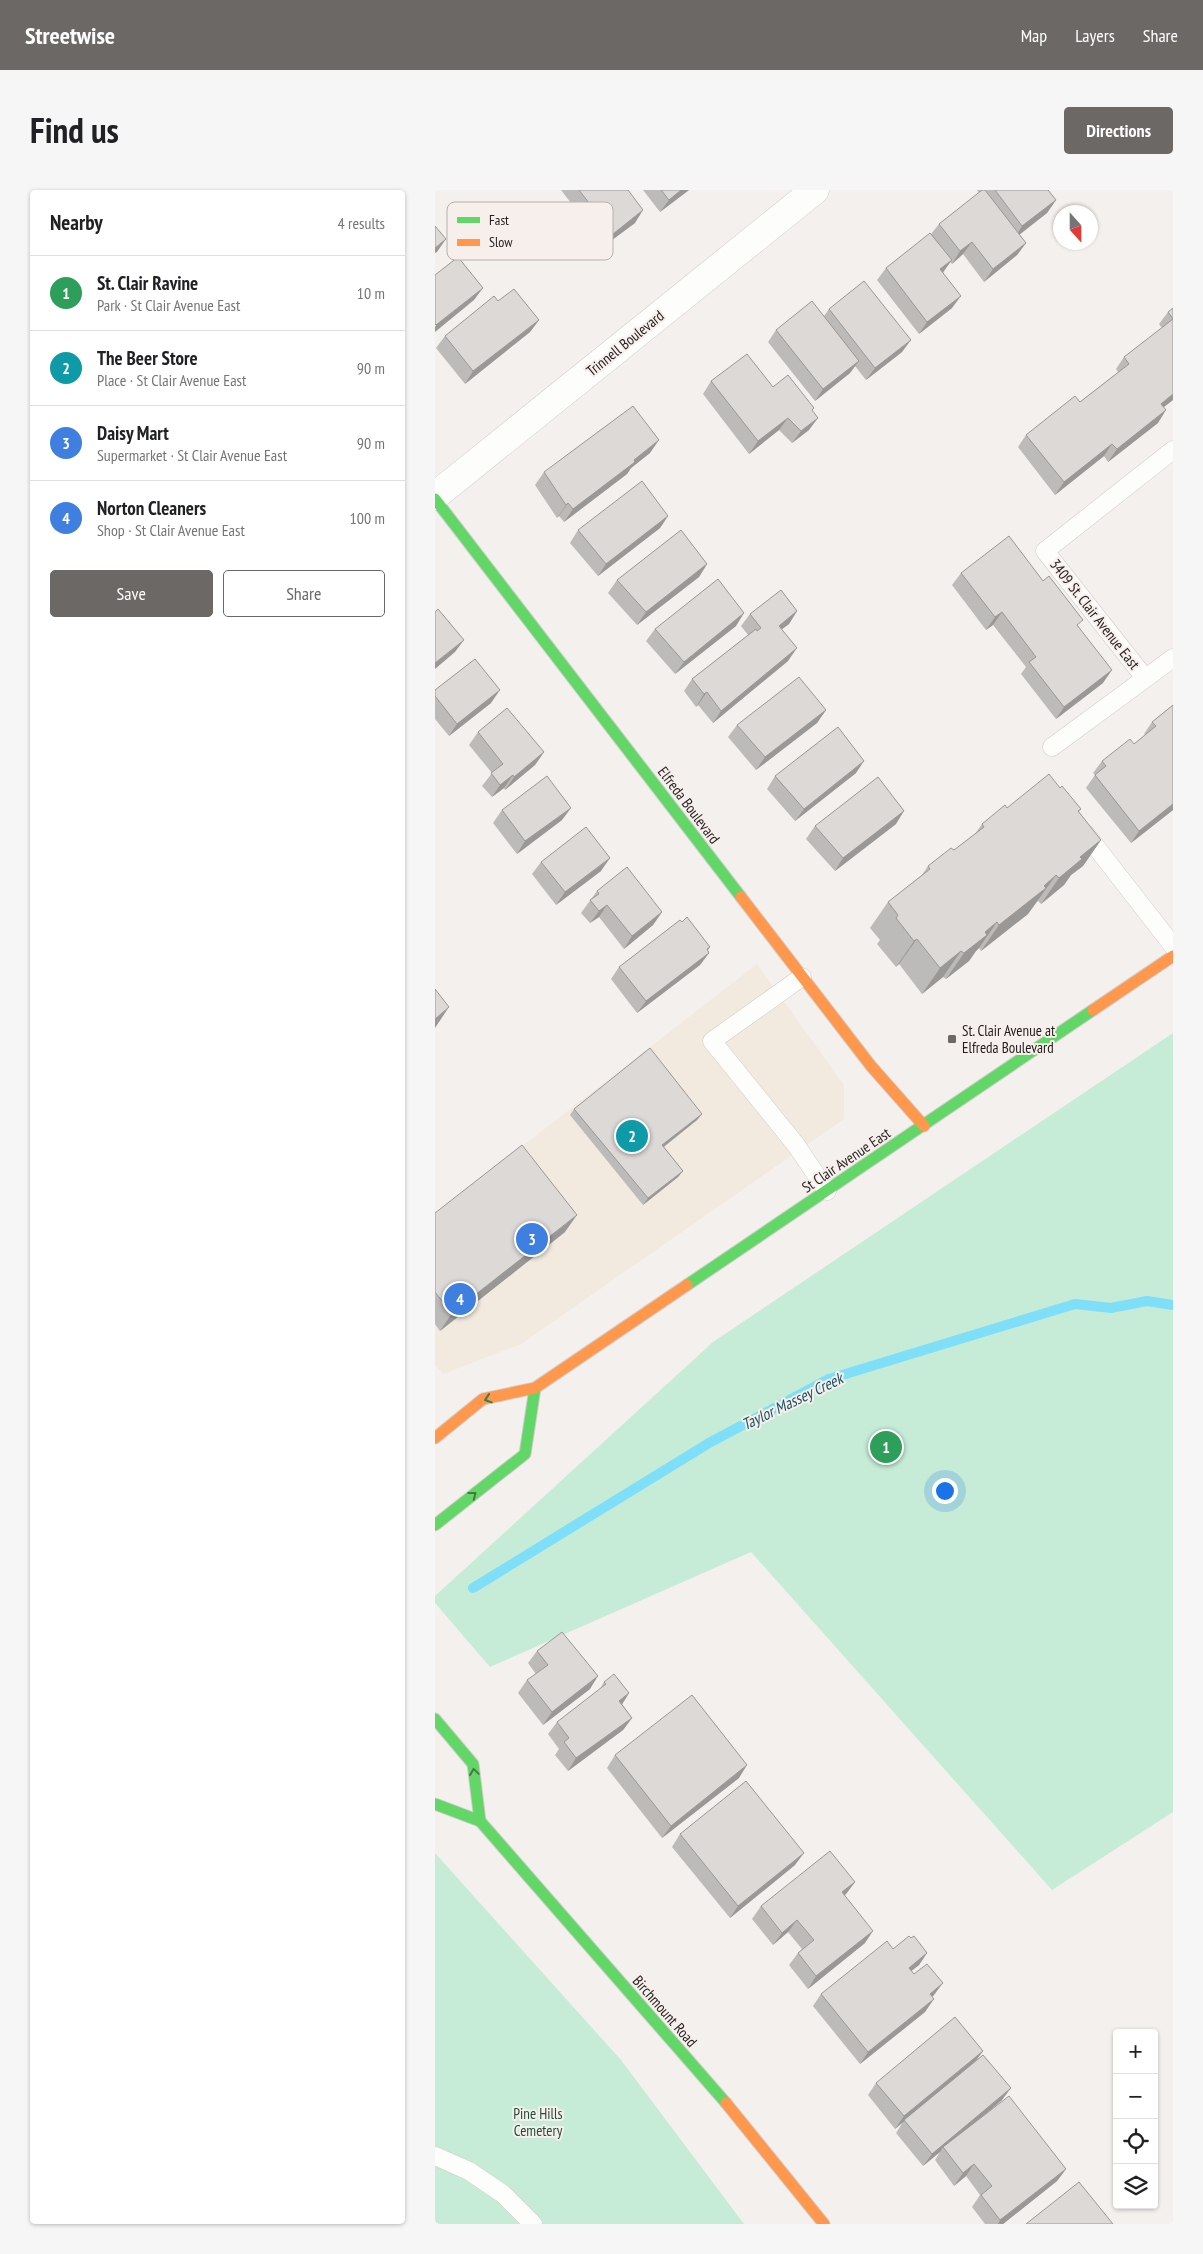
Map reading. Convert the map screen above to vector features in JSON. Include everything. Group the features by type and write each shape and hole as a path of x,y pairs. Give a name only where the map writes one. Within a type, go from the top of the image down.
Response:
{"main road":[{"name":"Elfreda Boulevard","path":"435,497 802,977 883,1081 924,1126"},
{"name":"St Clair Avenue East","path":"435,1438 483,1399 535,1388 1173,956"},
{"path":"435,1525 525,1454 535,1388"},
{"path":"435,1719 473,1764 479,1821"},
{"name":"Birchmount Road","path":"435,1804 479,1821 752,2133 824,2224"}],"street":[{"name":"Trinnell Boulevard","path":"435,497 815,190"}],"lane":[{"name":"3409 St. Clair Avenue East","path":"1145,678 1045,551 1170,459"},
{"name":"3409 St. Clair Avenue East","path":"1052,747 1173,658"},
{"path":"1086,834 1173,946"},
{"path":"802,977 712,1041 796,1145 827,1191"},
{"path":"435,2156 469,2171 503,2194 533,2224"}],"shaded area":[{"path":"757,964 844,1085 844,1119 521,1344 443,1374 435,1365 435,1214"}],"green space":[{"path":"1173,1033 1173,1812 1052,1890 751,1552 490,1667 435,1603 435,1596 713,1342"},
{"name":"Pine Hills Cemetery","path":"435,1853 621,2060 744,2224 435,2224"}],"building":[{"path":"579,190 628,190 643,210 613,234 613,202 588,202"},
{"path":"661,190 681,190 669,200"},
{"path":"982,190 985,190 1026,243 993,269 972,242 960,251 939,224"},
{"path":"995,190 1048,190 1056,200 1022,226"},
{"path":"435,226 446,239 435,248"},
{"path":"930,233 952,260 940,269 961,296 927,322 886,268"},
{"path":"454,260 460,260 483,288 436,325 435,324 435,275"},
{"path":"864,281 911,340 875,368 829,309"},
{"path":"514,289 539,320 473,371 445,336 494,296 498,301"},
{"path":"812,301 859,361 823,389 776,330"},
{"path":"1173,308 1173,319 1168,312"},
{"path":"1173,319 1173,394 1161,404 1166,410 1117,449 1112,444 1064,482 1026,435 1075,396 1080,402 1129,364 1124,357"},
{"path":"747,354 773,387 788,375 814,408 812,410 818,418 801,431 788,418 758,441 711,381"},
{"path":"633,406 659,440 634,460 635,462 573,509 568,503 566,505 544,472"},
{"path":"642,481 668,516 606,564 578,530"},
{"path":"681,530 707,564 646,612 617,580"},
{"path":"1009,536 1043,581 1049,576 1083,620 1077,625 1112,670 1064,707 1029,662 1036,657 1002,612 995,617 961,573"},
{"path":"718,579 744,613 684,662 655,629"},
{"path":"781,590 797,611 779,626 797,648 721,711 707,692 704,694 692,679 756,629 757,631 761,628 750,614"},
{"path":"438,609 464,640 435,663 435,612"},
{"path":"475,659 500,690 457,724 435,696 435,690"},
{"path":"799,677 826,710 765,757 737,725"},
{"path":"1173,705 1173,804 1139,831 1095,775 1106,766 1102,761 1130,739 1134,744 1156,726 1152,722"},
{"path":"507,708 544,752 514,777 513,775 500,785 491,773 503,764 478,732"},
{"path":"838,727 864,761 804,809 775,776"},
{"path":"1049,774 1081,809 1078,811 1101,840 1059,878 1056,875 1044,886 1046,888 999,925 997,922 985,932 987,935 964,953 961,951 940,968 917,939 914,941 896,918 898,915 888,902 930,869 928,866 951,848 954,850 984,827 982,824 1005,805 1007,808"},
{"path":"547,776 571,808 525,841 502,810"},
{"path":"878,777 904,811 843,858 815,826"},
{"path":"586,827 610,858 565,892 541,862"},
{"path":"627,867 662,912 632,936 607,905 599,911 590,900 599,894 597,891"},
{"path":"687,917 710,947 707,949 709,953 646,1001 619,967 680,920 682,922"},
{"path":"435,989 449,1007 435,1019"},
{"path":"650,1048 702,1114 662,1145 683,1171 648,1198 574,1109"},
{"path":"522,1145 577,1215 452,1313 435,1292 435,1213"},
{"path":"562,1632 598,1676 552,1712 527,1680 548,1665 537,1651"},
{"path":"614,1674 629,1693 619,1701 632,1718 576,1758 564,1742 569,1738 557,1722 606,1684 604,1682"},
{"path":"692,1695 747,1765 671,1826 615,1755"},
{"path":"746,1781 804,1853 738,1906 680,1834"},
{"path":"830,1851 855,1882 842,1892 873,1931 816,1976 798,1953 814,1940 797,1920 782,1933 761,1906"},
{"path":"909,1936 911,1938 914,1936 927,1953 909,1968 914,1974 927,1964 943,1983 930,1994 934,1999 868,2052 821,1994 887,1941 893,1949"},
{"path":"955,2017 983,2051 904,2116 876,2083"},
{"path":"983,2055 1011,2088 932,2154 904,2120"},
{"path":"1009,2096 1066,2169 1000,2220 981,2195 992,2186 974,2164 963,2173 943,2147"},
{"path":"1079,2182 1113,2224 1026,2224"}],"waterway":[{"name":"Taylor Massey Creek","path":"473,1588 709,1443 829,1379 1075,1304 1111,1308 1147,1301 1173,1305"}],"traffic: fast":[{"path":"435,499 741,897"},
{"path":"687,1285 1093,1010"},
{"path":"435,1525 525,1454 535,1388"},
{"path":"435,1719 473,1764 480,1821"},
{"path":"435,1804 480,1821 726,2103"}],"traffic: slow":[{"path":"741,897 871,1066 924,1126"},
{"path":"1093,1010 1173,956"},
{"path":"435,1438 483,1399 535,1388 687,1285"},
{"path":"726,2103 824,2224"}],"place":[{"name":"St. Clair Avenue at Elfreda Boulevard","path":"952,1039"},
{"name":"The Beer Store","path":"632,1136"},
{"name":"Daisy Mart","path":"532,1239"},
{"name":"Norton Cleaners","path":"460,1299"},
{"name":"St. Clair Ravine","path":"886,1447"}]}
